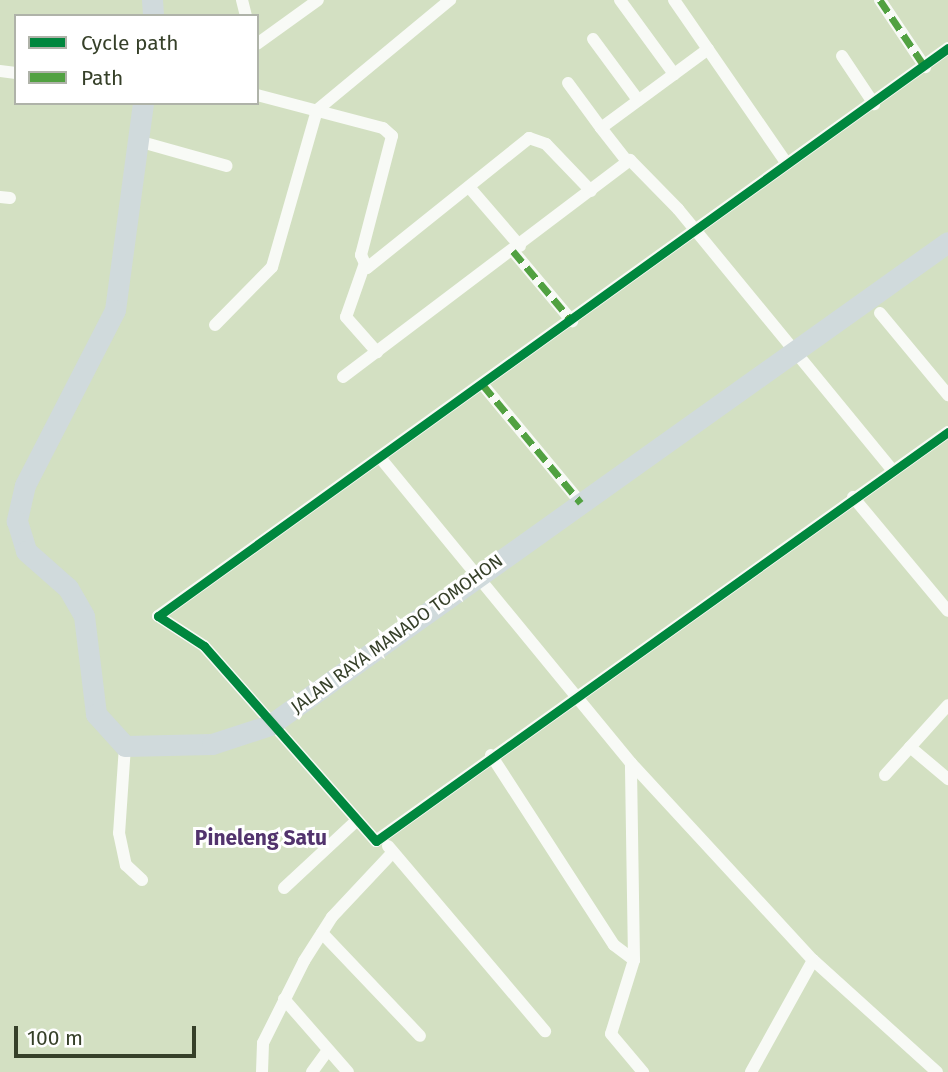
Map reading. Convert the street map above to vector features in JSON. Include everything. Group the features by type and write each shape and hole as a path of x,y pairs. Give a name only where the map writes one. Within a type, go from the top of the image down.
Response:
{"highway":[{"path":"125,746 106,733 96,714 84,616 68,588 26,551 17,521 31,474 113,319 143,105"},
{"name":"JALAN RAYA MANADO TOMOHON","path":"125,746 200,746 270,725 948,242"}],"street":[{"path":"259,43 318,0"},
{"path":"215,326 250,297 272,267 317,110 450,0"},
{"path":"620,0 674,74"},
{"path":"674,0 787,164"},
{"path":"880,0 925,67"},
{"path":"593,39 638,100"},
{"path":"948,48 382,460 159,613 165,625 204,646 369,840 382,838 491,755 948,432"},
{"path":"601,128 708,49"},
{"path":"842,56 874,103"},
{"path":"568,83 626,160 636,163 697,232 893,471"},
{"path":"259,95 383,128 393,139 362,248 364,266 346,317 377,352"},
{"path":"364,266 377,264 529,138 546,145 592,191"},
{"path":"138,141 227,166"},
{"path":"343,377 517,249 592,191 626,160"},
{"path":"469,187 572,321"},
{"path":"880,313 948,395"},
{"path":"483,385 581,503"},
{"path":"382,460 578,694 631,763 813,960 937,1072"},
{"path":"853,497 948,611"},
{"path":"885,775 948,705"},
{"path":"125,746 119,833 126,865 142,880"},
{"path":"910,747 948,779"},
{"path":"491,755 614,945 634,960"},
{"path":"631,763 634,960 611,1034 643,1072"},
{"path":"284,888 354,823"},
{"path":"382,838 545,1031"},
{"path":"262,1072 263,1043 284,999 322,933 392,853"},
{"path":"322,933 420,1036"},
{"path":"751,1072 813,960"},
{"path":"284,999 348,1072"},
{"path":"312,1072 328,1050"}],"marked path":[{"path":"880,0 925,67"},
{"path":"513,251 572,321"},
{"path":"483,385 581,503"}],"cycle path":[{"path":"948,48 158,616 204,646 376,841 948,432"}],"district":[{"name":"Pineleng Satu","path":"261,838"}]}
